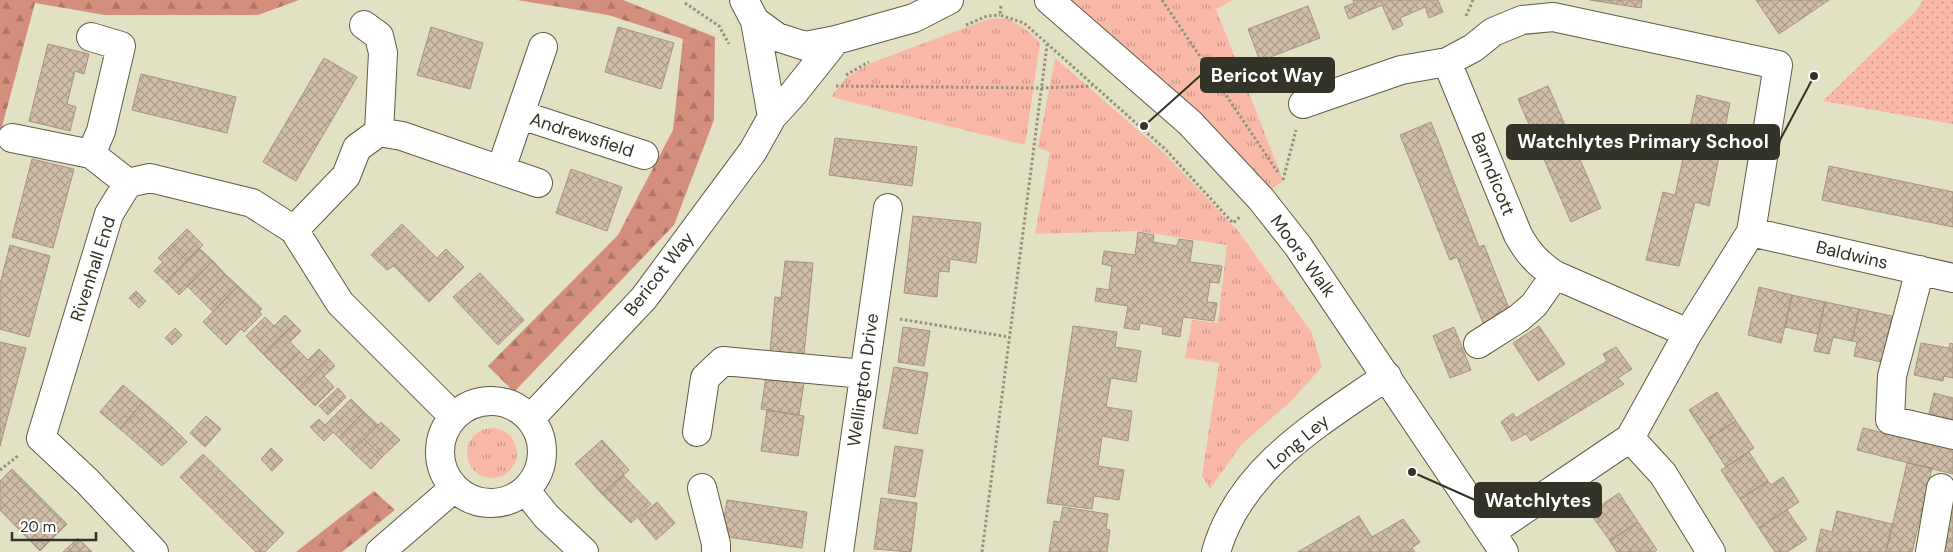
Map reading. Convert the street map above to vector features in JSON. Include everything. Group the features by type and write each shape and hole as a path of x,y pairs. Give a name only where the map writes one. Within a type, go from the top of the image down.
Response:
{"street":[{"path":"749,10 777,37 805,46 836,40 914,18 950,0"},
{"name":"Moors Walk","path":"1046,1 1190,122 1261,199 1298,246 1387,376 1431,446 1498,542"},
{"path":"749,10 772,117"},
{"path":"1303,104 1401,70 1447,62 1473,48 1493,32 1522,20 1554,17 1778,65 1752,232 1688,333 1630,438 1498,542"},
{"path":"364,25 379,36 383,53 379,132"},
{"path":"91,154 102,132 120,46 92,37"},
{"name":"Bericot Way","path":"530,419 644,298 753,151 772,117 794,94 836,40"},
{"name":"Andrewsfield","path":"500,169 521,115 543,48"},
{"name":"Barndicott","path":"1447,62 1518,235 1528,253 1555,275 1688,333"},
{"name":"Andrewsfield","path":"521,115 644,155"},
{"path":"294,230 346,176 357,148 379,132 402,136 538,183"},
{"path":"12,138 91,154 128,183 150,178 252,203 294,230 340,303 454,417"},
{"name":"Rivenhall End","path":"128,183 109,214 41,438 86,481 154,552"},
{"name":"Wellington Drive","path":"839,552 888,208"},
{"name":"Baldwins","path":"1752,232 1953,278"},
{"path":"1920,270 1892,376 1890,420 1953,435"},
{"path":"1478,344 1519,318 1534,305 1555,275"},
{"path":"697,432 704,378 723,361 864,374"},
{"name":"Long Ley","path":"1216,552 1221,534 1240,499 1277,455 1387,376"},
{"path":"484,402 501,402 517,408 530,419 538,432 542,448 542,463 536,478 526,491 513,499 498,503 482,503 467,498 454,488 445,476 440,452 445,430 454,417 468,407 484,402"},
{"path":"1630,438 1663,474 1711,552"},
{"path":"380,552 454,488"},
{"path":"702,488 716,544 716,552"},
{"path":"1930,552 1941,488"},
{"path":"526,491 546,516 584,552"}],"path":[{"path":"1162,0 1283,180"},
{"path":"685,3 719,26 730,47"},
{"path":"1001,6 1000,15 1024,23 1092,86 1165,149 1233,223 1283,180 1303,104"},
{"path":"982,552 1048,45"},
{"path":"835,86 1041,88 1092,86"},
{"path":"873,314 1009,337"}],"green space":[{"path":"0,0 299,0 258,15 105,15 35,3 0,134"},
{"path":"517,0 623,0 715,37 714,120 674,225 514,392 488,366 618,235 673,130 683,39 608,15"},
{"path":"1049,0 1233,0 1216,9 1283,180 1261,199"},
{"path":"1923,0 1953,0 1953,124 1823,101 1916,11"},
{"path":"1006,18 1024,28 1040,43 1025,145 831,97 847,77 873,62 989,19"},
{"path":"1055,58 1163,152 1238,231 1312,333 1322,367 1292,400 1241,445 1210,489 1202,476 1219,363 1185,358 1192,320 1218,323 1227,245 1138,231 1035,234 1050,152 1038,148"},
{"path":"492,428 501,430 512,439 517,453 515,462 506,473 492,478 483,476 472,467 467,453 469,444 478,433"},
{"path":"374,491 395,510 342,552 296,552"}],"building":[{"path":"1353,0 1438,0 1443,12 1429,18 1425,7 1400,18 1403,25 1393,30 1382,5 1349,19 1344,7 1354,3"},
{"path":"1590,0 1642,0 1641,8"},
{"path":"1756,0 1829,0 1779,34"},
{"path":"1308,6 1320,38 1260,61 1248,29"},
{"path":"431,27 483,43 470,89 417,75"},
{"path":"618,27 674,43 661,89 605,72"},
{"path":"48,44 89,54 84,74 75,71 67,104 76,107 70,131 29,121"},
{"path":"324,58 357,77 296,181 263,162"},
{"path":"141,74 236,97 227,133 132,110"},
{"path":"1548,86 1601,208 1571,222 1518,99"},
{"path":"1697,95 1730,103 1709,206 1695,202 1679,266 1646,260 1663,192 1675,195"},
{"path":"1431,122 1479,247 1484,245 1510,311 1483,323 1457,257 1450,260 1400,135"},
{"path":"835,138 917,147 912,186 829,175"},
{"path":"32,159 74,169 53,248 12,237"},
{"path":"1829,166 1953,192 1953,227 1822,200"},
{"path":"571,169 622,187 607,231 556,213"},
{"path":"913,216 981,223 976,263 950,259 949,272 939,271 937,297 904,293"},
{"path":"402,224 437,258 446,249 464,267 429,302 394,266 387,270 371,255"},
{"path":"187,229 203,245 187,261 171,245"},
{"path":"1138,232 1154,235 1153,242 1177,246 1179,239 1193,241 1190,262 1222,266 1219,283 1210,282 1207,302 1217,303 1214,321 1183,317 1180,337 1162,334 1163,327 1140,323 1139,330 1124,328 1128,306 1095,301 1097,288 1109,290 1112,266 1102,264 1104,251 1135,255"},
{"path":"10,245 50,256 29,337 0,329 0,284"},
{"path":"171,245 187,261 166,282 154,271 163,262 158,258"},
{"path":"199,248 213,261 179,295 166,282"},
{"path":"213,261 225,274 200,299 187,286"},
{"path":"785,261 813,263 804,355 770,351 775,297 781,298"},
{"path":"480,273 524,320 498,345 453,297"},
{"path":"225,274 238,286 213,312 200,299"},
{"path":"238,286 262,309 259,312 262,314 244,332 241,329 226,345 203,322"},
{"path":"1759,287 1792,295 1781,343 1748,335"},
{"path":"136,291 146,301 139,308 129,298"},
{"path":"1792,295 1825,302 1818,334 1785,327"},
{"path":"1825,302 1859,309 1852,341 1833,337 1829,354 1814,351"},
{"path":"1859,309 1892,316 1882,362 1854,356 1857,342 1852,341"},
{"path":"285,315 294,324 263,354 246,336 265,317 274,326"},
{"path":"294,324 301,331 290,342 300,352 280,371 263,354"},
{"path":"1073,326 1117,332 1115,347 1141,351 1136,382 1111,378 1106,407 1132,411 1128,441 1102,436 1098,466 1124,470 1119,500 1094,496 1092,509 1047,503"},
{"path":"1539,326 1565,364 1538,381 1513,343"},
{"path":"903,327 930,331 924,366 898,362"},
{"path":"1454,327 1471,370 1450,378 1433,336"},
{"path":"175,328 182,335 172,345 165,338"},
{"path":"0,342 26,348 0,446"},
{"path":"1921,343 1949,348 1950,343 1953,344 1953,378 1944,376 1943,381 1914,375"},
{"path":"1616,347 1632,369 1618,378 1624,384 1531,441 1526,434 1512,441 1501,422 1513,413 1516,418 1607,361 1603,354"},
{"path":"319,349 328,358 298,389 280,371 300,352 308,360"},
{"path":"328,358 335,366 324,376 334,387 315,406 298,389"},
{"path":"894,367 928,373 917,434 883,428"},
{"path":"767,370 805,376 799,415 761,409"},
{"path":"123,385 143,402 120,429 100,412"},
{"path":"338,388 346,397 328,415 319,406"},
{"path":"1717,392 1736,421 1708,439 1689,410"},
{"path":"1934,393 1953,398 1953,420 1929,414"},
{"path":"351,399 364,412 339,438 333,432 324,441 310,427 319,419 325,425"},
{"path":"143,402 172,427 148,453 120,429"},
{"path":"767,410 804,416 798,456 761,451"},
{"path":"364,412 378,425 352,451 339,438"},
{"path":"206,416 221,429 205,447 190,433"},
{"path":"1736,421 1754,448 1726,467 1708,439"},
{"path":"381,422 400,440 382,457 364,439"},
{"path":"172,427 187,442 162,466 148,453"},
{"path":"1863,428 1953,449 1953,474 1857,450"},
{"path":"364,439 382,457 371,469 352,451"},
{"path":"602,440 629,470 602,494 575,464"},
{"path":"895,446 923,450 915,497 888,493"},
{"path":"271,448 283,460 272,471 261,459"},
{"path":"1749,452 1768,481 1740,499 1721,470"},
{"path":"203,454 284,533 265,552 256,552 180,477"},
{"path":"1907,463 1932,468 1912,552 1886,552"},
{"path":"12,469 67,524 40,551 0,510 0,481"},
{"path":"623,475 651,504 631,523 602,494"},
{"path":"1783,477 1799,502 1759,528 1740,499 1768,481 1771,485"},
{"path":"1619,493 1638,522 1610,541 1590,513"},
{"path":"1953,495 1953,552 1939,552"},
{"path":"881,498 917,503 911,552 874,549"},
{"path":"727,500 807,512 802,548 721,536"},
{"path":"657,502 675,523 656,540 638,518"},
{"path":"1063,507 1108,514 1106,529 1110,530 1107,552 1049,552 1054,521 1060,522"},
{"path":"1787,510 1807,539 1787,552 1775,552 1759,528"},
{"path":"1837,511 1892,524 1886,552 1816,552 1821,529 1832,532"},
{"path":"1359,516 1372,537 1403,519 1420,542 1412,548 1415,552 1298,552"},
{"path":"1638,522 1657,550 1654,552 1617,552 1610,541"},
{"path":"78,538 92,552 63,552"}],"place":[{"name":"Watchlytes Primary School","path":"1814,76"},
{"name":"Bericot Way","path":"1144,126"},
{"name":"Watchlytes","path":"1412,472"}]}
